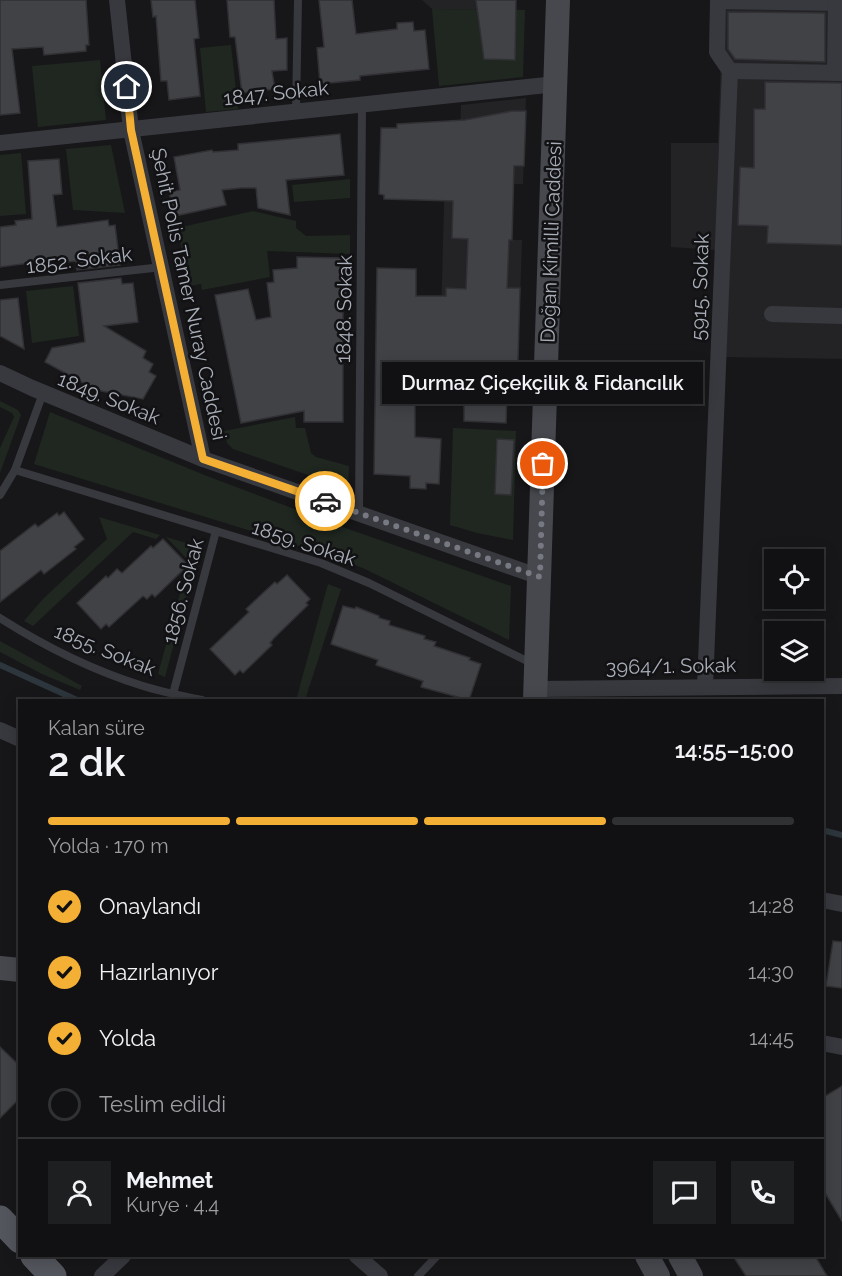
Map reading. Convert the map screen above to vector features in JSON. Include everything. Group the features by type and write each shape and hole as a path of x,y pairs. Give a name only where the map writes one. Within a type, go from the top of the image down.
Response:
{"main road":[{"name":"Doğan Kimilli Caddesi","path":"536,685 558,0"},
{"path":"0,968 18,970"},
{"path":"0,1219 18,1238"},
{"path":"35,1257 53,1276"},
{"path":"648,1257 658,1276"},
{"path":"681,1257 691,1276"}],"street":[{"name":"Şehit Polis Tamer Nuray Caddesi","path":"117,0 131,130 203,459 540,577"},
{"path":"718,0 839,3 838,73 730,71"},
{"name":"5915. Sokak","path":"705,687 730,71 717,52 718,0"},
{"name":"1847. Sokak","path":"0,143 556,84"},
{"path":"772,314 842,316"},
{"name":"1849. Sokak","path":"0,373 203,459"},
{"name":"3964/1. Sokak","path":"536,685 842,687"},
{"path":"0,730 18,738"},
{"path":"824,900 842,904"},
{"path":"824,1043 842,1047"},
{"path":"102,1276 122,1257"},
{"path":"358,1257 380,1276"}],"lane":[{"path":"296,112 298,0"},
{"name":"1848. Sokak","path":"359,513 362,105"},
{"name":"1852. Sokak","path":"0,285 162,267"},
{"path":"0,495 15,470 43,393"},
{"name":"1859. Sokak","path":"15,470 321,563 346,573 536,685"},
{"name":"1856. Sokak","path":"173,694 216,531"},
{"name":"1855. Sokak","path":"0,618 87,665 145,687 196,699"},
{"path":"418,1276 436,1257"}],"shaded area":[{"path":"422,0 516,0 516,10 432,9"},
{"path":"723,0 842,0 842,359 726,357 730,251 671,247 671,143 718,143"},
{"path":"432,9 525,10 523,77 439,86"},
{"path":"231,45 238,109 206,112 200,48"},
{"path":"100,60 106,120 38,127 32,66"},
{"path":"526,98 523,184 513,184 512,240 522,240 517,394 439,391 445,171 459,170 461,105"},
{"path":"111,145 125,213 73,210 66,149"},
{"path":"21,153 26,214 0,216 0,155"},
{"path":"350,179 350,198 294,202 292,185"},
{"path":"253,211 296,221 296,228 306,236 350,235 350,254 267,251 270,277 202,290 201,284 190,286 177,228"},
{"path":"73,286 79,336 32,343 26,291"},
{"path":"0,401 18,410 21,415 0,473 0,448 14,417 12,413 0,407"},
{"path":"50,412 207,476 337,525 511,586 509,640 365,569 332,556 34,464"},
{"path":"295,417 296,428 305,428 311,453 316,457 349,466 348,489 233,449 227,443 224,431"},
{"path":"453,428 516,431 513,540 450,525"},
{"path":"99,517 160,535 156,539 133,532 33,626 24,621 43,599 107,539"},
{"path":"166,537 200,547 165,677 158,674 189,561"},
{"path":"328,584 341,589 305,699 296,699"},
{"path":"0,641 82,686 80,690 42,674 0,652"}],"building":[{"path":"0,0 86,0 89,45 86,45 86,51 44,55 43,47 12,49 20,113 0,115"},
{"path":"151,0 195,0 199,38 194,39 200,96 169,100 167,81 161,81 156,16 153,17"},
{"path":"227,0 274,0 276,39 287,38 287,70 272,71 275,89 242,93 235,37 230,37"},
{"path":"319,0 352,0 356,34 397,29 397,23 413,22 414,31 425,30 429,69 360,76 360,80 320,84 317,48 324,47"},
{"path":"476,0 516,0 515,60 484,59"},
{"path":"728,12 825,13 825,62 735,59 728,49"},
{"path":"765,82 842,83 842,245 767,243 768,226 738,225 740,167 754,168 754,109 765,109"},
{"path":"512,111 526,111 524,166 514,166 512,240 509,240 507,288 520,288 517,394 507,394 506,423 464,421 464,399 415,398 415,437 441,439 439,484 426,483 426,489 410,488 410,476 374,474 377,268 416,269 416,296 446,296 446,288 466,289 468,239 452,238 453,201 384,199 384,195 379,194 381,128 397,128 397,124 465,120"},
{"path":"340,134 344,175 286,180 290,215 258,208 256,188 241,188 222,190 226,205 175,216 169,192 180,190 174,157 212,150 213,152 238,150 238,144"},
{"path":"59,159 62,194 53,195 57,227 108,220 109,226 115,225 120,265 77,270 76,261 67,262 67,258 0,267 0,227 16,225 15,221 32,219 28,161"},
{"path":"297,257 343,258 343,289 346,289 345,307 343,307 343,422 304,422 304,411 241,423 215,295 248,289 256,320 271,317 267,283 274,282 273,270 297,268"},
{"path":"121,278 122,284 133,283 138,322 104,326 146,351 143,358 153,364 149,372 156,376 143,399 96,390 45,362 52,348 85,342 78,283"},
{"path":"18,298 24,349 0,336 0,300"},
{"path":"497,439 514,440 511,495 495,494"},
{"path":"64,512 84,539 74,547 76,549 44,574 41,570 0,602 0,551 35,524 38,527 57,513 59,516"},
{"path":"163,539 186,563 181,567 184,569 155,597 152,594 147,599 143,596 109,627 106,624 101,629 77,603 106,576 108,578 117,569 122,573 151,546 153,548"},
{"path":"287,575 310,599 306,603 308,605 243,673 240,670 235,675 210,649 249,612 246,609 275,582 277,584"},
{"path":"343,606 355,609 356,607 390,621 389,625 425,636 424,639 436,642 434,646 481,664 469,699 465,699 421,687 423,681 376,665 378,660 331,644"},
{"path":"833,941 842,942 842,988 826,986"},
{"path":"0,1047 18,1064 18,1100 0,1118"},
{"path":"842,1086 842,1221 824,1191 824,1097"},
{"path":"734,1257 816,1257 827,1276 746,1276"}],"waterway":[{"path":"0,665 75,699"},
{"path":"824,830 842,835"}],"way so far":[{"path":"325,501 540,577 543,464"}],"place":[{"name":"Durmaz Çiçekçilik & Fidancılık","path":"543,464"}],"route":[{"path":"127,87 131,130 203,459 325,501"}]}
